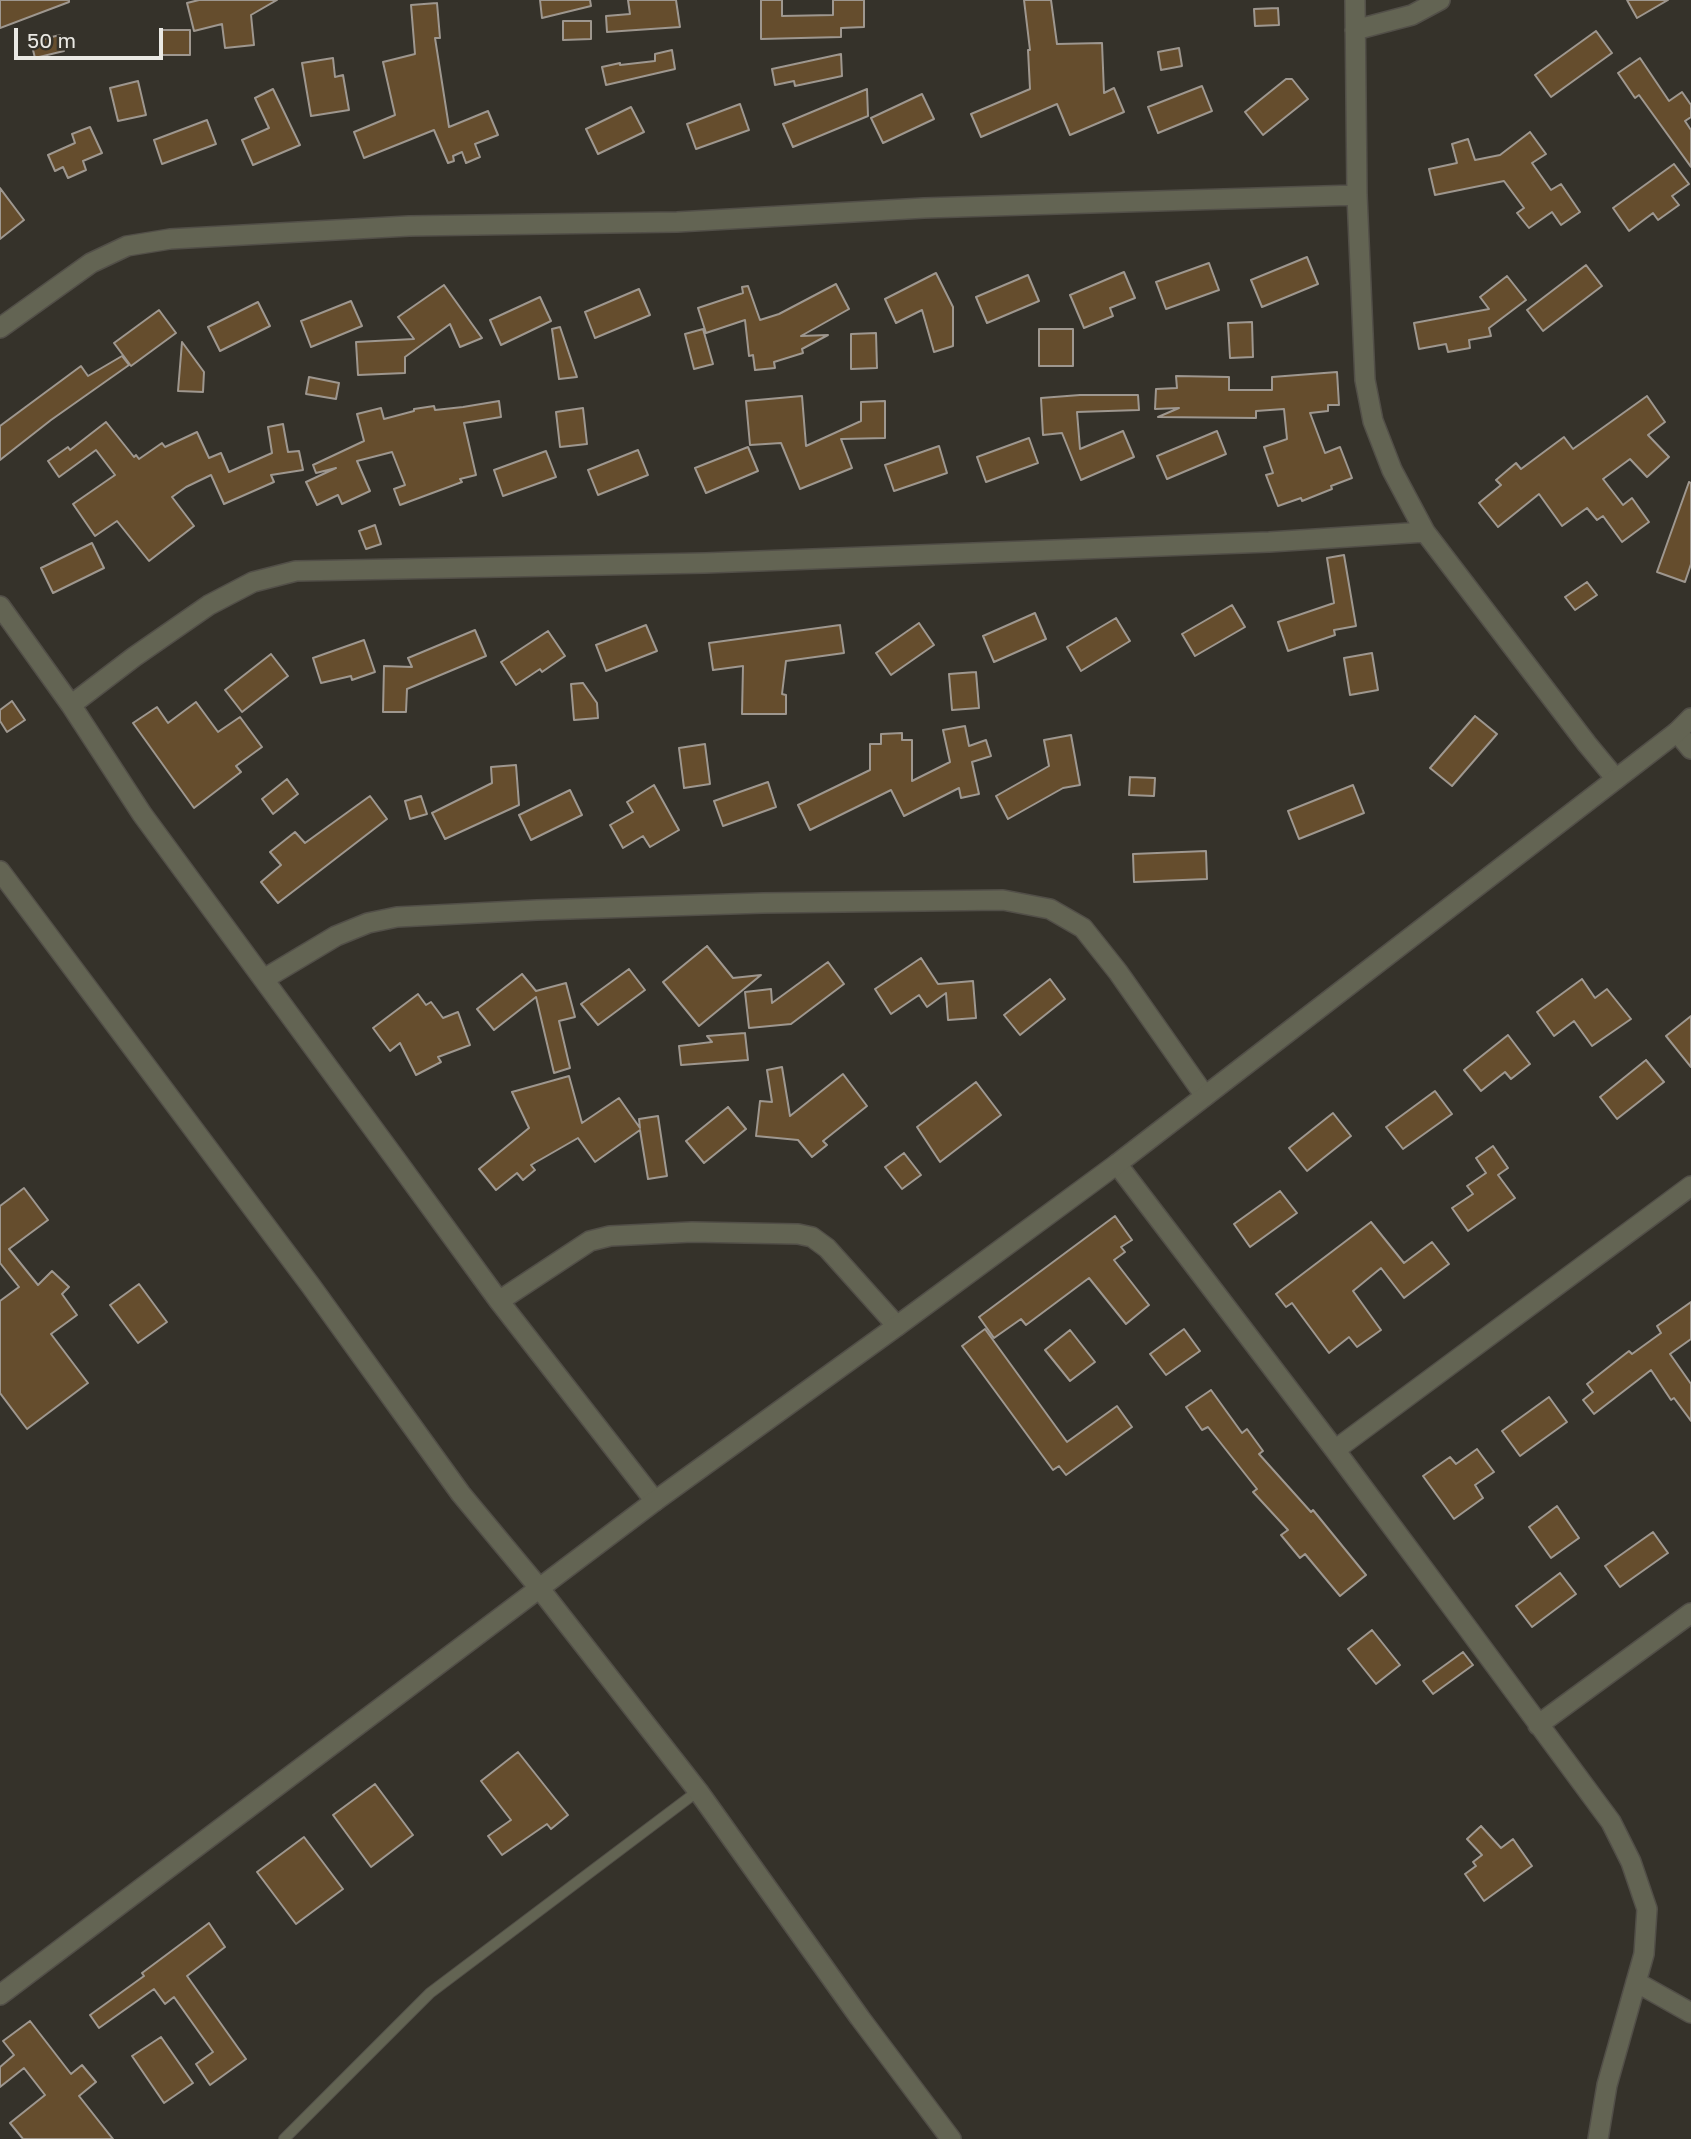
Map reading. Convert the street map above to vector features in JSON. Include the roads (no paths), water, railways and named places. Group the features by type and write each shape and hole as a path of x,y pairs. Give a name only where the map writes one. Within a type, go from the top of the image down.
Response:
{"street":[{"path":"1354,0 1357,195 1365,380 1373,421 1392,471 1425,532 1616,779"},
{"path":"1355,30 1412,15 1440,0"},
{"path":"0,328 92,263 127,246 170,239 409,226 677,222 924,208 1357,195"},
{"path":"71,705 209,605 253,582 296,571 705,563 1269,542 1425,532"},
{"path":"0,606 71,705 142,814 499,1301 655,1501"},
{"path":"0,1995 655,1501 1116,1164 1684,725 1691,749"},
{"path":"0,871 311,1286 461,1494 540,1588 698,1791 860,2018 951,2139"},
{"path":"264,979 336,936 368,923 397,917 537,909 737,903 1003,900 1050,909 1083,928 1118,972 1205,1096"},
{"path":"1116,1164 1335,1450 1611,1822 1631,1862 1647,1909 1644,1954 1607,2085 1598,2139"},
{"path":"1335,1450 1691,1186"},
{"path":"499,1301 590,1241 610,1236 692,1232 798,1234 812,1237 827,1248 897,1326"},
{"path":"1538,1725 1691,1613"},
{"path":"1636,1982 1688,2008"}],"lane":[{"path":"284,2139 430,1993 698,1791"}]}
